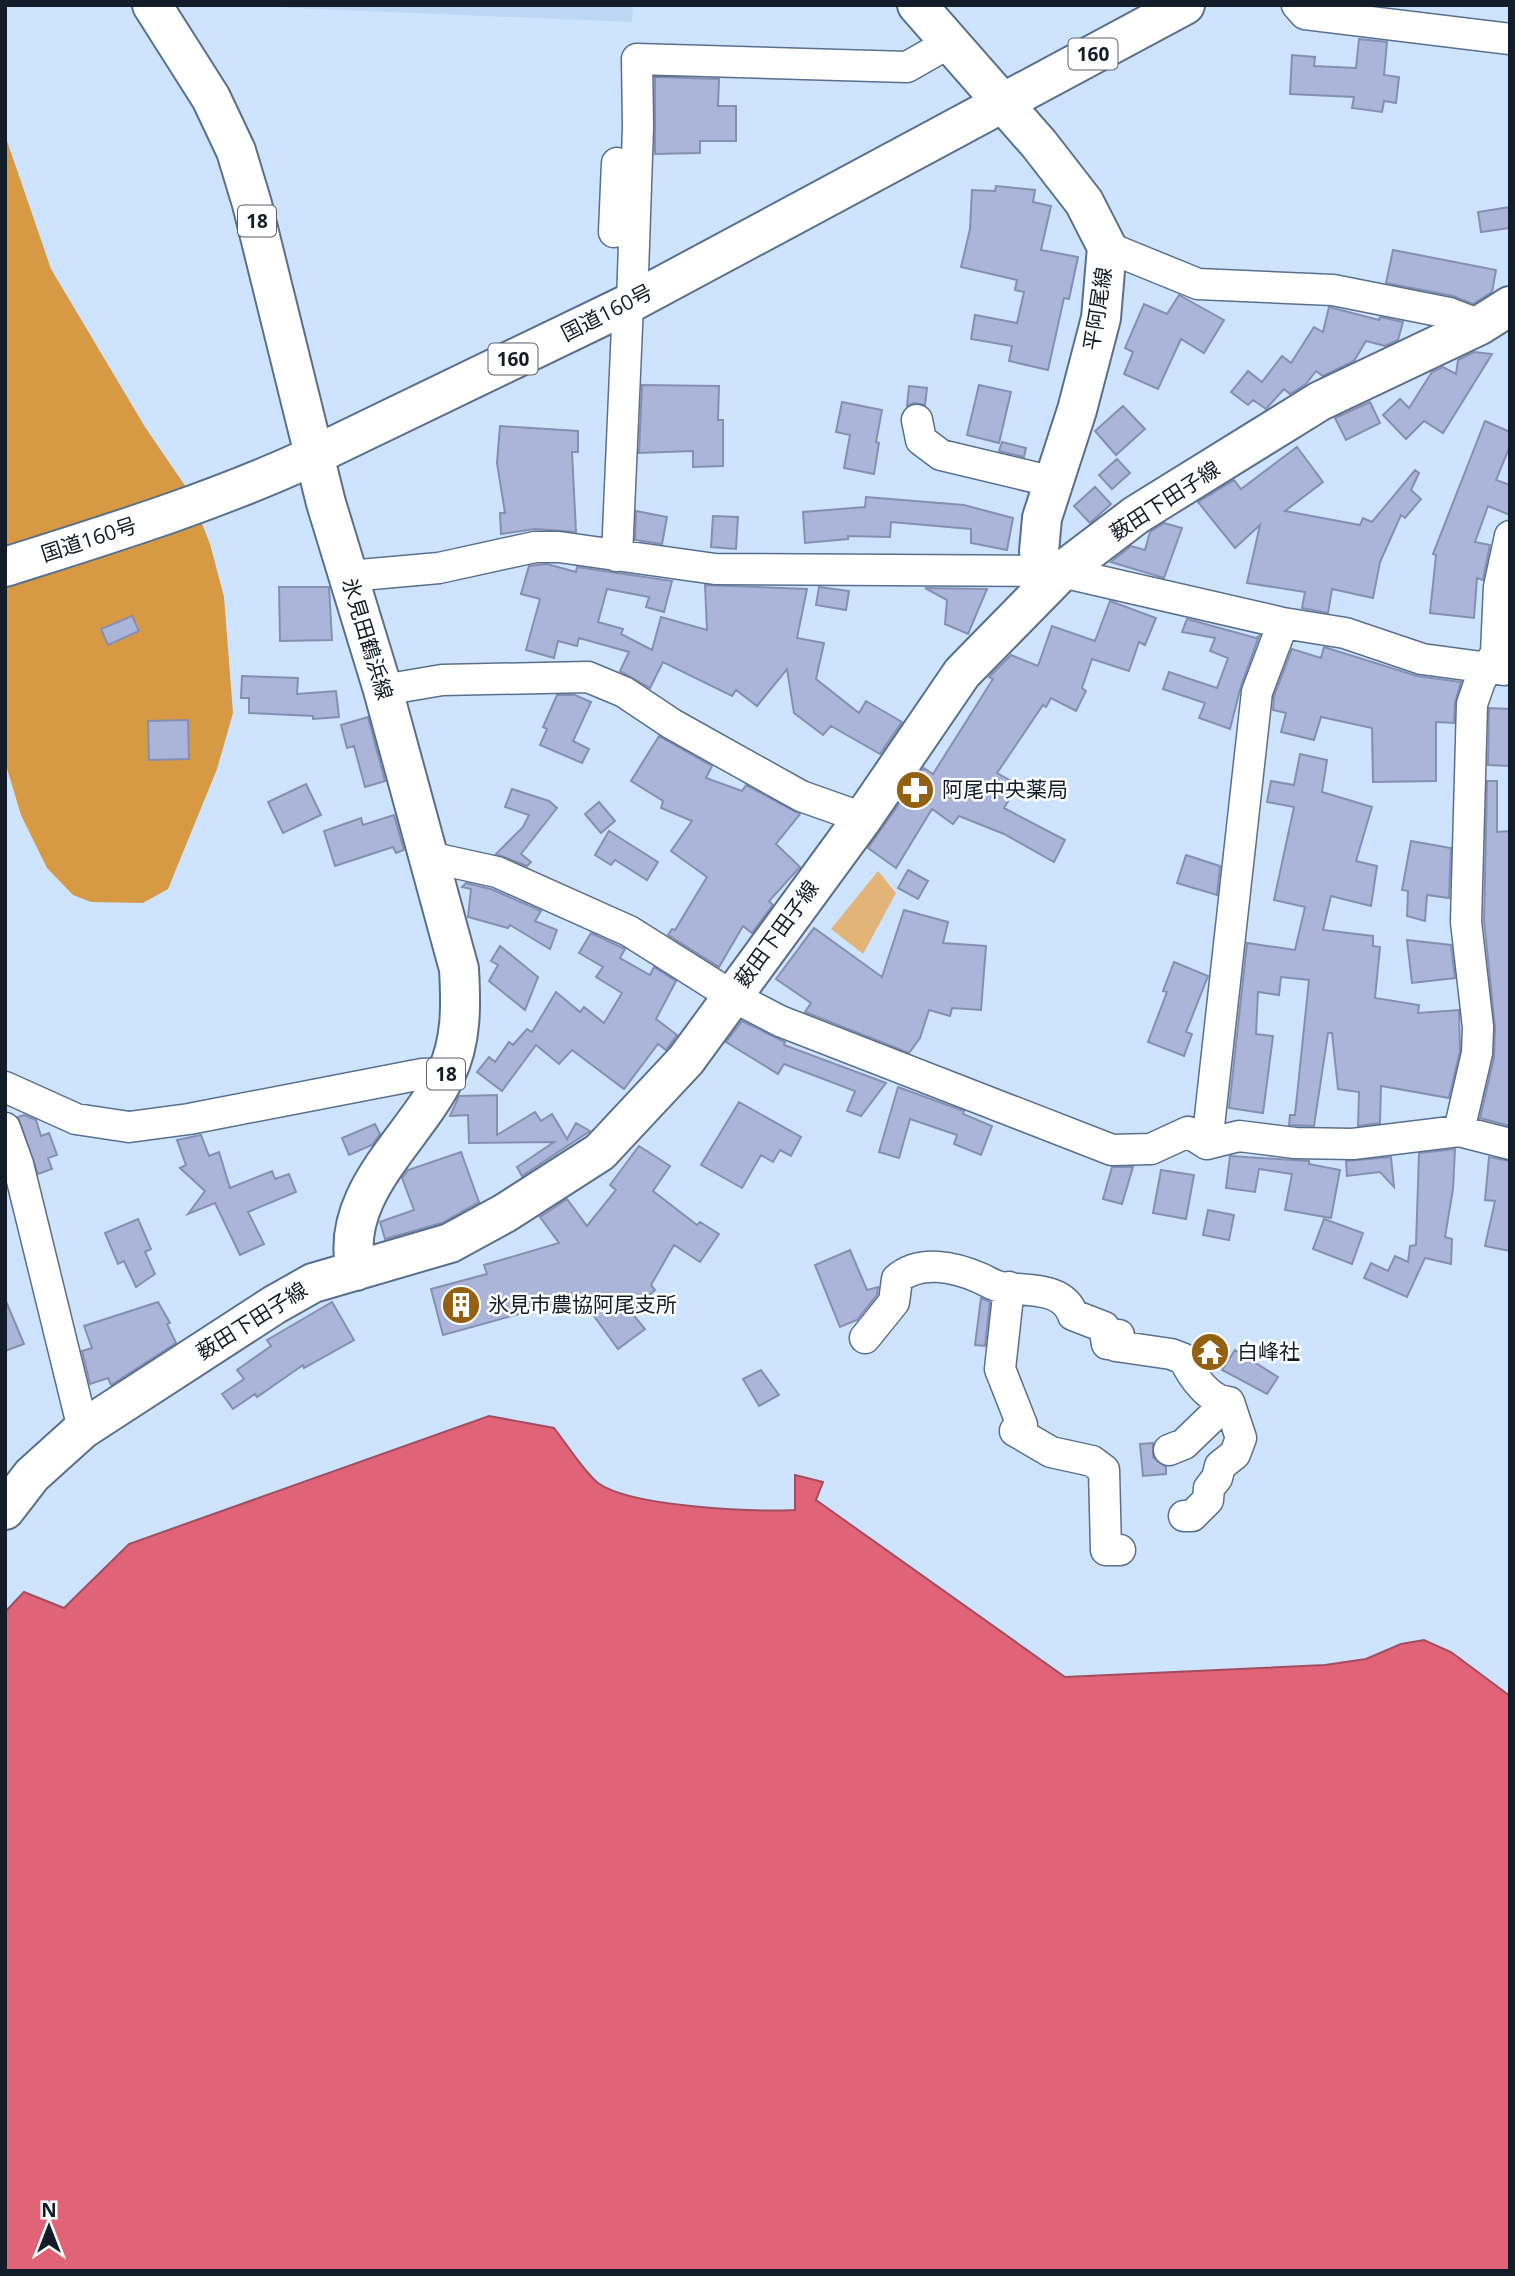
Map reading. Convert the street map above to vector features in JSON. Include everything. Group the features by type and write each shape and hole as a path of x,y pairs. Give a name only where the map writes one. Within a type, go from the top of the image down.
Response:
{"main road":[{"name":"氷見田鶴浜線","path":"152,5 211,98 236,151 252,204 313,456 383,690 460,969 462,1009 446,1073 375,1178 357,1219 352,1252 356,1271"},
{"name":"平阿尾線","path":"917,5 1000,103 1039,144 1084,202 1107,247 1101,318 1042,518 1039,551 1052,571"},
{"name":"国道160号","path":"5,567 135,526 272,475 313,456 630,303 1185,5"},
{"name":"薮田下田子線","path":"5,1510 32,1475 83,1429 274,1305 313,1283 450,1243 505,1213 600,1153 686,1060 863,818 962,673 1052,571 1136,515 1320,401 1495,315"}],"street":[{"path":"1297,5 1305,13 1510,39"},
{"path":"617,556 630,303 637,59 907,67 949,43"},
{"path":"614,232 618,128 637,82"},
{"path":"1107,247 1198,284 1333,290 1449,313 1495,315"},
{"path":"610,357 606,471 620,481"},
{"path":"917,420 921,440 941,455 1054,482"},
{"path":"1459,1131 1477,1053 1478,1027 1466,922 1472,704 1499,670 1496,653 1499,587 1510,536"},
{"path":"349,576 439,568 535,547 559,547 715,569 1052,571 1283,623 1345,633 1422,659 1499,670"},
{"path":"1207,1144 1249,789 1257,692 1283,623"},
{"path":"383,690 442,680 588,677 624,692 672,724 801,796 863,818"},
{"path":"429,858 497,872 605,920 662,950 732,996 792,1026 1112,1150 1151,1149 1188,1132 1207,1144 1239,1136 1296,1143 1353,1144 1459,1131 1510,1144"},
{"path":"5,1087 76,1119 129,1127 201,1117 422,1073 446,1073"},
{"path":"5,1128 18,1164 83,1429"},
{"path":"865,1338 894,1302 897,1279 905,1272 932,1265 1009,1287 1043,1290 1071,1309 1073,1315 1104,1327 1107,1343 1119,1335 1116,1346 1171,1354 1184,1359 1192,1376 1222,1402 1229,1402 1241,1438 1235,1454 1220,1466 1217,1478 1209,1488 1208,1500 1192,1516 1184,1516"},
{"path":"1009,1287 1000,1368 1023,1425 1014,1431 1051,1452 1092,1461 1104,1471 1106,1550 1120,1550"},
{"path":"1169,1450 1184,1444 1212,1416"}],"shaded area":[{"path":"225,5 633,5 632,22"},
{"path":"5,114 6,138 51,269 145,427 190,493 210,544 224,597 233,713 217,769 168,889 143,903 91,902 73,895 47,868 21,815 5,762"},
{"path":"878,871 896,893 863,954 831,929"},
{"path":"489,1416 554,1428 598,1483 637,1498 723,1509 795,1510 795,1475 823,1482 816,1500 1065,1677 1325,1665 1366,1659 1401,1644 1424,1640 1451,1652 1510,1696 1510,2271 5,2271 5,1612 24,1592 64,1608 129,1544"}],"building":[{"path":"1359,39 1387,42 1384,75 1399,77 1396,103 1384,101 1382,112 1352,108 1354,97 1290,94 1292,55 1315,57 1314,66 1356,68"},
{"path":"655,77 719,79 718,106 736,106 736,141 700,141 700,153 655,154"},
{"path":"996,186 1035,190 1033,202 1051,206 1041,250 1078,257 1069,299 1064,298 1048,370 1009,361 1012,346 971,339 975,315 1017,323 1024,292 1015,290 1017,280 961,267 970,229 972,190 995,191"},
{"path":"1510,207 1510,228 1481,232 1478,212"},
{"path":"1393,250 1496,270 1492,292 1473,304 1453,296 1386,283"},
{"path":"1179,295 1224,320 1204,353 1181,339 1158,389 1124,374 1133,352 1125,348 1144,304 1167,314"},
{"path":"1329,307 1379,320 1380,317 1403,322 1398,340 1385,346 1366,341 1354,361 1323,376 1316,371 1306,384 1290,394 1284,389 1266,409 1253,400 1248,405 1231,392 1248,371 1262,382 1282,356 1291,363 1314,327 1323,332"},
{"path":"1474,352 1492,354 1443,433 1424,421 1406,439 1383,415 1400,399 1409,408 1432,372 1443,367 1456,374 1458,360"},
{"path":"642,385 719,386 718,420 723,420 723,466 693,467 693,451 639,453"},
{"path":"979,385 1011,392 999,443 967,435"},
{"path":"909,386 927,388 925,405 914,403 907,406"},
{"path":"842,402 882,410 874,474 844,468 850,435 836,432"},
{"path":"1370,402 1380,423 1346,440 1335,418"},
{"path":"1123,406 1145,429 1116,455 1095,431"},
{"path":"1485,421 1510,432 1510,446 1496,480 1510,485 1510,515 1488,506 1475,542 1490,545 1483,580 1477,578 1474,618 1430,613 1436,555 1433,554"},
{"path":"500,426 578,431 578,452 572,452 576,532 535,529 501,534 500,513 505,513 497,463"},
{"path":"1002,442 1026,448 1024,457 999,451"},
{"path":"1297,447 1323,482 1285,511 1360,525 1363,518 1372,522 1415,470 1419,473 1411,490 1421,499 1405,518 1401,515 1380,562 1373,598 1332,589 1328,613 1302,608 1305,592 1247,583 1260,525 1235,548 1198,502 1234,480 1241,489"},
{"path":"1117,459 1130,473 1112,489 1099,475"},
{"path":"1095,487 1111,504 1090,523 1074,506"},
{"path":"866,497 964,505 1013,518 1007,550 971,543 971,529 891,522 890,537 848,536 848,539 805,543 803,512 865,507"},
{"path":"636,511 667,517 662,544 635,540"},
{"path":"713,516 738,517 736,549 711,547"},
{"path":"1164,523 1182,528 1164,578 1111,562 1131,546 1145,550 1150,532"},
{"path":"547,564 576,572 577,567 672,581 664,612 646,607 649,597 607,589 598,622 623,629 621,634 652,650 661,617 707,630 705,585 807,589 797,638 824,643 816,679 859,713 866,701 902,722 880,754 831,726 823,735 794,713 787,669 757,706 736,690 732,696 663,662 650,688 620,671 629,652 579,638 577,646 558,641 554,658 526,650 540,599 521,594 529,566"},
{"path":"279,587 329,587 332,640 280,641"},
{"path":"819,587 849,591 846,610 816,605"},
{"path":"925,588 987,589 968,634 945,624 947,600"},
{"path":"1110,601 1156,618 1145,645 1139,642 1129,671 1092,659 1082,688 1086,691 1076,711 1051,698 1046,707 1043,705 997,773 1018,785 1004,808 1065,840 1054,862 1004,834 959,816 953,824 932,809 896,868 868,848 924,768 933,774 993,679 989,677 1011,655 1038,666 1052,626 1095,641"},
{"path":"132,616 139,631 108,645 101,629"},
{"path":"1187,619 1256,638 1259,636 1241,686 1230,729 1199,718 1205,703 1163,689 1169,672 1217,688 1228,658 1210,651 1215,638 1182,632"},
{"path":"1324,647 1417,676 1461,682 1455,703 1454,723 1436,722 1436,781 1373,782 1372,728 1321,717 1314,740 1281,732 1286,713 1273,710 1274,696 1292,649 1321,658"},
{"path":"242,676 298,678 297,694 336,691 339,717 313,719 313,716 249,713 249,698 241,698"},
{"path":"557,695 575,695 591,702 573,741 589,749 582,763 540,745 547,729 543,727"},
{"path":"1489,708 1510,709 1510,766 1488,765"},
{"path":"368,717 385,781 365,787 354,746 347,748 341,725"},
{"path":"188,720 189,759 149,760 148,721"},
{"path":"659,736 712,766 706,778 742,791 746,785 800,814 776,844 800,867 769,901 773,905 752,933 743,926 719,967 668,935 672,929 675,930 707,877 671,851 692,821 661,808 663,801 631,781"},
{"path":"1300,754 1327,760 1322,792 1372,807 1356,861 1377,866 1371,906 1331,896 1323,930 1373,936 1373,946 1380,947 1375,998 1419,1005 1418,1013 1459,1010 1460,1051 1449,1098 1381,1086 1380,1123 1358,1126 1359,1092 1338,1089 1332,1033 1328,1033 1314,1126 1289,1125 1290,1115 1295,1115 1309,980 1281,977 1279,995 1258,992 1256,1034 1273,1036 1263,1113 1229,1108 1247,943 1295,950 1305,907 1274,900 1294,807 1267,802 1271,781 1294,785"},
{"path":"1487,781 1497,781 1497,832 1510,831 1510,1126 1480,1118 1494,1057 1495,1028 1484,921"},
{"path":"306,784 321,815 283,833 268,802"},
{"path":"512,789 549,801 557,808 521,854 531,862 527,866 496,854 523,827 529,815 505,807"},
{"path":"599,802 615,821 601,833 585,814"},
{"path":"394,815 404,850 396,853 393,847 335,866 324,831 361,818 363,825"},
{"path":"609,831 658,862 647,880 615,860 611,865 595,855"},
{"path":"1411,841 1451,848 1449,898 1427,895 1425,921 1407,916 1408,891 1402,890"},
{"path":"1186,855 1220,866 1217,895 1177,883"},
{"path":"908,870 928,881 918,899 898,888"},
{"path":"466,883 491,889 541,911 535,921 557,930 550,949 510,925 508,928 468,917 471,889 462,887"},
{"path":"904,910 948,922 943,943 986,946 981,1010 952,1008 950,1016 929,1010 920,1038 909,1053 805,1012 811,1003 776,979 814,928 882,977"},
{"path":"591,933 625,949 620,958 650,975 654,967 676,981 656,1019 677,1035 666,1050 658,1044 624,1089 572,1050 559,1064 536,1045 502,1091 477,1072 489,1057 495,1062 509,1042 513,1045 527,1029 532,1032 556,992 580,1012 584,1007 604,1023 622,993 596,977 603,967 579,953"},
{"path":"1407,940 1451,945 1455,978 1412,983"},
{"path":"500,946 538,977 525,1010 489,981 498,965 491,961"},
{"path":"1174,962 1208,976 1186,1032 1192,1034 1184,1056 1148,1042 1167,992 1163,991"},
{"path":"742,1021 785,1042 784,1045 886,1083 861,1116 847,1111 855,1091 784,1064 778,1074 726,1042"},
{"path":"898,1087 964,1111 963,1114 992,1126 981,1155 954,1144 957,1135 910,1119 899,1158 879,1152"},
{"path":"497,1095 497,1135 535,1112 541,1121 552,1114 567,1139 576,1123 590,1131 522,1176 517,1167 554,1142 469,1143 468,1115 450,1116 459,1096"},
{"path":"739,1102 801,1137 791,1156 780,1150 773,1162 761,1155 742,1188 701,1165"},
{"path":"24,1115 36,1120 41,1136 49,1133 57,1155 48,1158 52,1169 38,1174 18,1117"},
{"path":"375,1124 380,1134 372,1145 349,1155 342,1138"},
{"path":"201,1135 209,1156 219,1152 230,1188 272,1171 275,1179 289,1174 296,1192 248,1212 264,1244 240,1255 215,1203 188,1214 205,1191 180,1168 186,1165 177,1140"},
{"path":"639,1146 670,1166 653,1191 697,1225 700,1222 719,1234 700,1262 674,1245 651,1285 655,1290 631,1312 645,1329 618,1349 580,1297 443,1335 431,1289 487,1274 484,1265 559,1243 540,1217 567,1199 587,1226 616,1190 610,1185"},
{"path":"1455,1149 1453,1189 1445,1237 1452,1239 1451,1264 1425,1258 1407,1297 1364,1278 1371,1263 1388,1271 1395,1256 1408,1262 1410,1246 1416,1245 1419,1153"},
{"path":"461,1152 479,1202 442,1223 385,1239 380,1222 414,1210 402,1178 408,1170"},
{"path":"1230,1156 1309,1161 1309,1164 1340,1170 1331,1218 1285,1210 1292,1174 1259,1169 1255,1192 1226,1188"},
{"path":"1391,1157 1394,1187 1380,1172 1347,1176 1346,1161"},
{"path":"1489,1157 1510,1161 1510,1251 1485,1246 1495,1201 1485,1200"},
{"path":"1112,1167 1133,1167 1122,1204 1103,1199"},
{"path":"1161,1170 1194,1175 1186,1219 1153,1213"},
{"path":"1208,1210 1234,1215 1229,1240 1203,1235"},
{"path":"138,1219 151,1249 145,1252 155,1274 136,1287 124,1261 118,1264 105,1233"},
{"path":"1324,1219 1363,1233 1352,1264 1313,1249"},
{"path":"850,1250 867,1290 878,1287 877,1295 857,1320 840,1327 815,1265"},
{"path":"981,1298 990,1302 985,1346 975,1345"},
{"path":"5,1299 24,1344 5,1351"},
{"path":"158,1302 170,1323 167,1324 176,1343 111,1385 108,1378 90,1384 82,1351 92,1348 84,1326"},
{"path":"332,1302 354,1340 304,1368 303,1365 257,1397 255,1394 233,1409 222,1394 244,1379 237,1370 271,1346 267,1340"},
{"path":"1235,1350 1278,1377 1267,1394 1222,1370"},
{"path":"761,1370 779,1395 759,1406 743,1379"},
{"path":"1153,1443 1153,1457 1166,1467 1166,1474 1143,1476 1140,1444"}],"place":[{"name":"阿尾中央薬局","path":"915,790"},
{"name":"氷見市農協阿尾支所","path":"461,1305"},
{"name":"白峰社","path":"1210,1352"}]}
